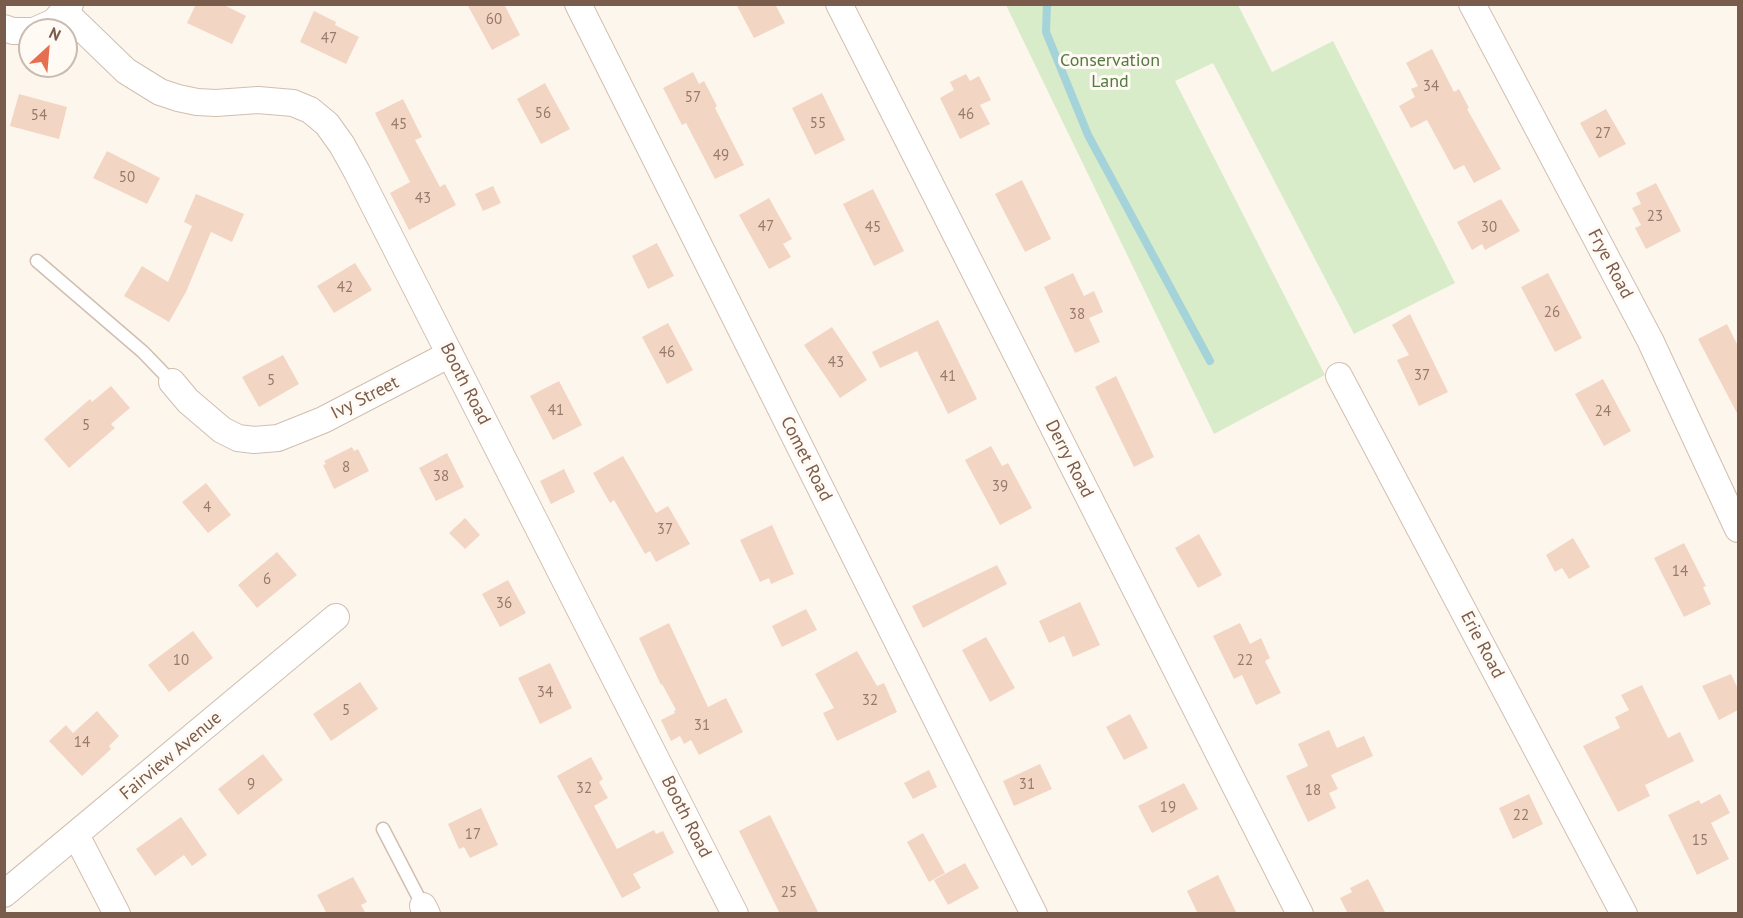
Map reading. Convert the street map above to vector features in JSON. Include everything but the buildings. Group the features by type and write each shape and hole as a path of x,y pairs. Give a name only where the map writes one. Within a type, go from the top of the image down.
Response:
{"street":[{"name":"Comet Road","path":"578,4 1034,914"},
{"name":"Derry Road","path":"839,4 1300,914"},
{"name":"Frye Road","path":"1472,4 1650,340 1738,529"},
{"name":"Booth Road","path":"67,8 126,71 160,92 197,102 258,100 293,103 310,110 327,124 357,172 735,914"},
{"name":"Ivy Street","path":"172,382 188,401 222,430 238,438 278,438 323,420 450,354"},
{"name":"Erie Road","path":"1339,376 1624,914"},
{"name":"Fairview Avenue","path":"4,894 336,617"},
{"path":"76,835 117,914"}],"lane":[{"path":"37,261 143,352 172,382"},
{"path":"383,829 425,910"}],"green space":[{"name":"Conservation Land","path":"1006,5 1238,5 1272,72 1333,41 1455,283 1354,334 1213,63 1175,81 1325,375 1214,434"}],"waterway":[{"path":"1047,4 1046,32 1088,135 1210,361"}]}
